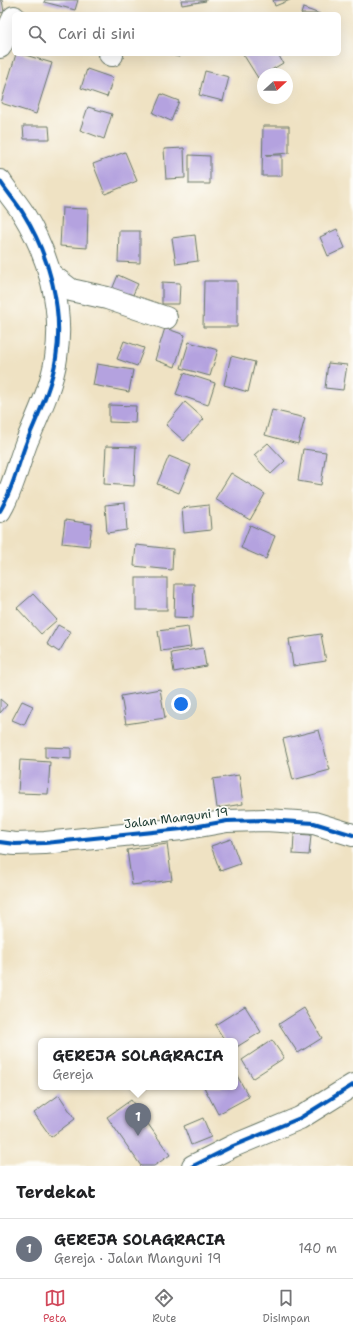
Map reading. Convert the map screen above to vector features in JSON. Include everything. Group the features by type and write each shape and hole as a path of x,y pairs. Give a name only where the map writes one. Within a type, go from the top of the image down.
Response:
{"street":[{"path":"15,12 19,0"},
{"path":"0,47 12,22"},
{"path":"0,511 14,484 56,358 58,332 56,301 50,274 23,213 3,186"},
{"path":"50,274 71,290 107,298 166,318"},
{"name":"Jalan Manguni 19","path":"0,842 15,844 45,843 182,829 227,821 265,820 314,823 353,836"},
{"path":"193,1166 233,1146 300,1118 353,1085"}],"building":[{"path":"0,0 2,0 4,12 0,13"},
{"path":"45,0 78,0 75,10 44,2"},
{"path":"181,0 206,0 206,1 182,5"},
{"path":"273,0 290,0 275,6"},
{"path":"303,8 314,12 302,12"},
{"path":"15,56 29,56 52,63 36,114 1,103"},
{"path":"244,56 279,56 283,63 275,68 257,68 257,76"},
{"path":"87,69 113,78 107,97 81,88"},
{"path":"205,71 229,77 223,101 199,95"},
{"path":"161,94 179,101 171,121 153,113"},
{"path":"88,107 112,114 104,139 80,130"},
{"path":"23,126 49,126 50,139 24,139"},
{"path":"263,126 289,126 289,153 266,155 282,155 282,176 262,176"},
{"path":"184,148 185,178 166,179 164,149"},
{"path":"125,152 137,181 105,194 93,164"},
{"path":"189,155 210,156 210,184 189,184"},
{"path":"62,208 88,209 87,248 60,246"},
{"path":"337,229 345,248 328,256 320,237"},
{"path":"119,231 140,231 140,263 118,262"},
{"path":"195,235 198,261 176,264 172,238"},
{"path":"118,275 138,284 128,305 109,297"},
{"path":"204,281 237,281 237,327 203,327"},
{"path":"162,282 180,283 179,304 162,304"},
{"path":"165,328 185,335 175,367 155,360"},
{"path":"124,341 144,348 137,366 117,359"},
{"path":"189,342 218,350 210,376 181,368"},
{"path":"231,356 255,362 248,392 224,385"},
{"path":"328,363 347,365 343,390 325,388"},
{"path":"97,364 133,370 129,392 93,385"},
{"path":"184,373 215,383 208,405 176,394"},
{"path":"185,402 204,419 184,441 166,425"},
{"path":"109,405 136,406 135,423 109,422"},
{"path":"272,410 305,418 298,444 265,435"},
{"path":"268,443 285,461 271,474 254,455"},
{"path":"106,446 136,447 134,486 104,484"},
{"path":"303,449 326,452 321,485 298,481"},
{"path":"169,456 191,465 179,493 157,484"},
{"path":"231,473 265,494 250,520 215,499"},
{"path":"125,503 127,530 107,533 105,505"},
{"path":"209,505 211,530 184,533 182,508"},
{"path":"65,520 92,524 89,546 62,543"},
{"path":"250,525 275,536 266,559 241,548"},
{"path":"136,545 173,549 172,570 134,566"},
{"path":"136,578 167,578 167,610 136,610"},
{"path":"175,584 194,584 193,618 174,617"},
{"path":"33,594 57,620 41,634 17,608"},
{"path":"58,625 71,632 59,652 47,644"},
{"path":"188,627 191,647 161,651 158,631"},
{"path":"321,634 326,661 293,666 289,639"},
{"path":"203,648 206,666 174,672 171,653"},
{"path":"160,689 165,718 126,724 121,696"},
{"path":"0,699 7,705 0,713"},
{"path":"22,701 33,706 24,725 12,720"},
{"path":"319,730 330,770 293,780 283,739"},
{"path":"45,747 71,748 71,759 45,757"},
{"path":"20,760 50,762 48,794 18,793"},
{"path":"239,775 243,804 217,808 213,779"},
{"path":"294,834 311,835 309,855 293,854"},
{"path":"231,839 240,864 220,871 211,846"},
{"path":"167,844 172,880 132,885 127,850"},
{"path":"245,1006 261,1032 238,1046 238,1038 223,1038 215,1025"},
{"path":"304,1008 322,1038 298,1053 279,1024"},
{"path":"272,1040 284,1058 253,1078 242,1060"},
{"path":"238,1077 249,1097 218,1114 206,1090 238,1090"},
{"path":"59,1095 75,1119 51,1137 34,1113"},
{"path":"131,1100 170,1155 154,1166 141,1166 107,1117"},
{"path":"203,1118 211,1137 191,1145 184,1126"}],"cycle path":[{"path":"0,181 20,209 40,246 52,283 58,321 56,358 48,390 27,441 5,503 0,511"},
{"path":"0,842 15,844 45,843 182,829 227,821 265,820 314,823 353,835"},
{"path":"193,1166 233,1146 300,1118 353,1085"}],"place":[{"name":"GEREJA SOLAGRACIA","path":"138,1136"}]}
